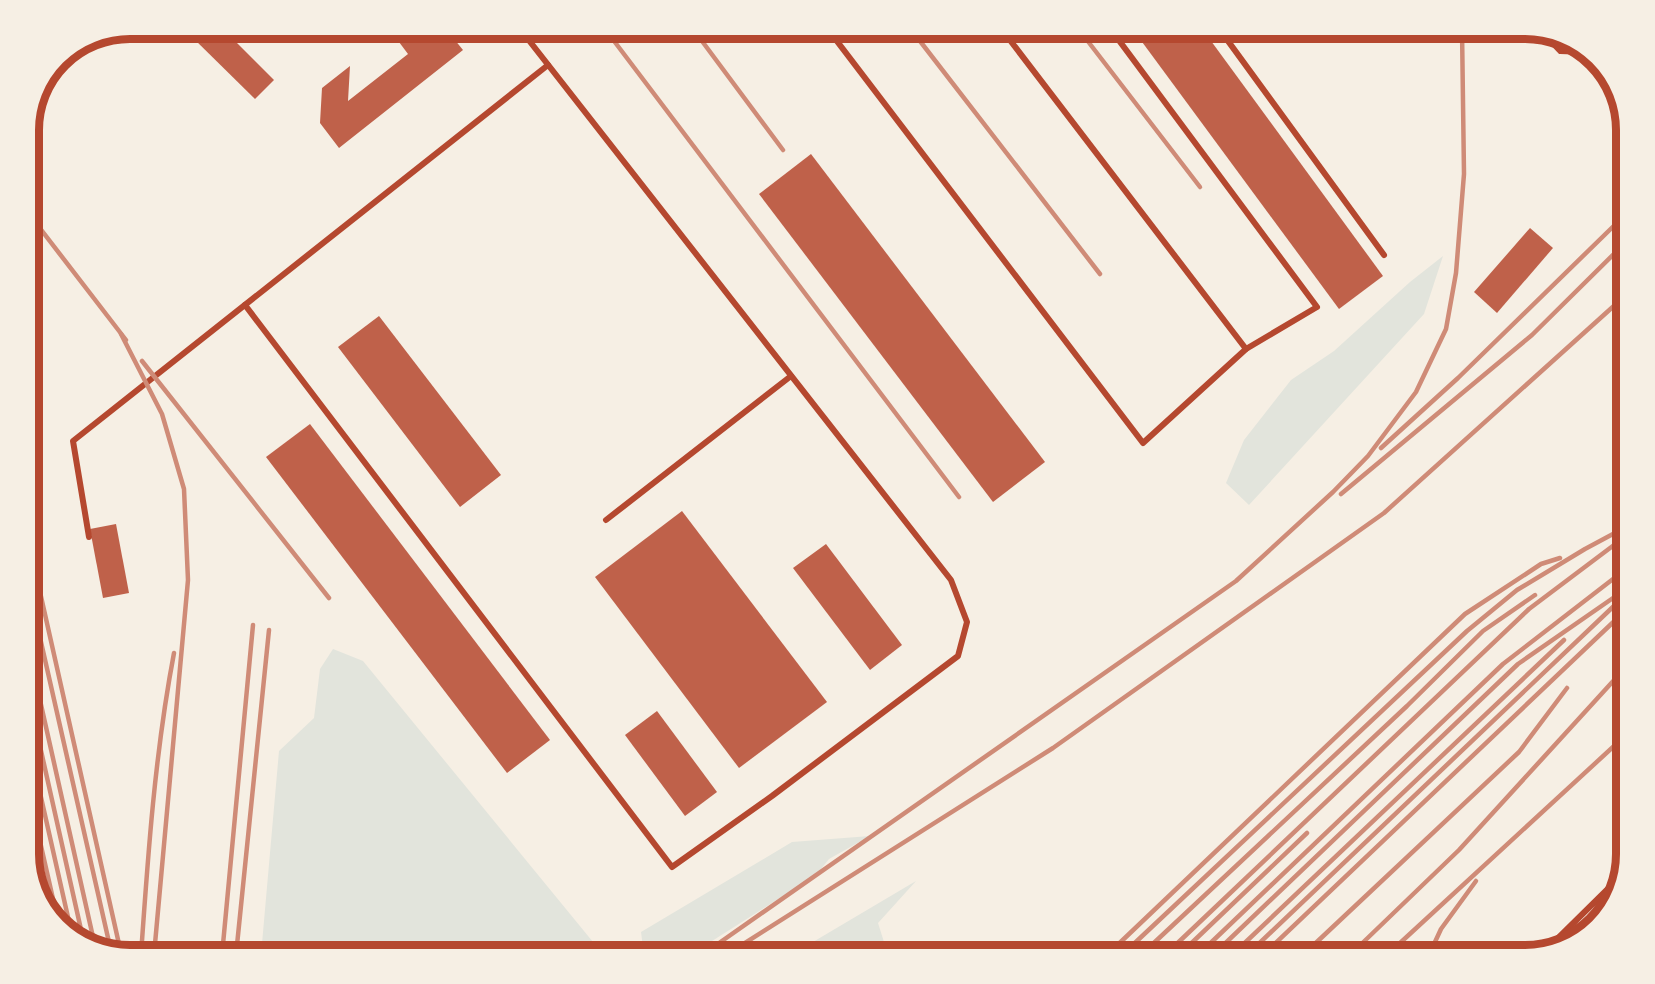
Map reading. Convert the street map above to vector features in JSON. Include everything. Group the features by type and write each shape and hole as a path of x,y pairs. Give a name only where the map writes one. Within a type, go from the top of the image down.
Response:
{"street":[{"path":"245,305 672,867 772,796 958,656 967,622 951,580 528,39"},
{"path":"835,39 1143,443 1246,349 1317,307 1118,39"},
{"path":"1009,39 1246,349"},
{"path":"1227,39 1384,255"},
{"path":"89,537 73,441 548,64"},
{"path":"606,520 791,376"},
{"path":"1557,939 1610,887"}],"lane":[{"path":"1551,43 1560,52 1573,52"}],"shaded area":[{"path":"1443,256 1424,314 1249,505 1226,483 1244,440 1291,380 1334,351 1410,282"},
{"path":"333,649 363,661 593,942 590,945 262,945 279,751 314,718 320,669"},
{"path":"870,836 829,859 816,875 706,945 643,945 641,932 792,842"},
{"path":"916,881 878,923 884,942 880,945 808,945"}],"building":[{"path":"194,39 233,39 274,80 255,99"},
{"path":"397,39 454,39 463,50 339,148 320,123 322,88 350,66 348,101 408,54"},
{"path":"1140,39 1210,39 1383,276 1339,309"},
{"path":"811,154 1045,462 993,502 759,194"},
{"path":"1530,228 1553,248 1497,313 1474,292"},
{"path":"379,316 501,475 460,507 338,347"},
{"path":"310,424 550,740 507,773 266,457"},
{"path":"682,511 827,702 739,768 595,577"},
{"path":"116,524 129,593 103,598 90,529"},
{"path":"826,544 902,645 870,670 793,568"},
{"path":"657,711 717,792 685,816 625,735"}],"railway":[{"path":"613,39 959,497"},
{"path":"700,39 783,150"},
{"path":"918,39 1100,274"},
{"path":"1086,39 1200,187"},
{"path":"716,945 1236,581 1333,492 1368,456 1416,392 1446,329 1456,273 1464,174 1462,39"},
{"path":"1381,448 1458,378 1616,224"},
{"path":"39,227 126,340"},
{"path":"1341,494 1532,335 1616,252"},
{"path":"742,945 1053,748 1384,513 1616,304"},
{"path":"121,334 162,414 184,489 188,580 155,945"},
{"path":"142,361 329,598"},
{"path":"1133,945 1467,631 1517,590 1616,532"},
{"path":"1176,945 1529,609 1616,544"},
{"path":"1117,945 1465,614 1541,564 1560,558"},
{"path":"1208,945 1503,664 1616,577"},
{"path":"39,588 119,944"},
{"path":"1152,945 1407,706 1483,631 1535,595"},
{"path":"1223,945 1518,664 1616,596"},
{"path":"1258,945 1616,604"},
{"path":"1274,945 1616,620"},
{"path":"223,945 253,625"},
{"path":"237,945 269,630"},
{"path":"39,633 109,943"},
{"path":"1243,945 1564,640"},
{"path":"142,945 157,766 174,653"},
{"path":"1360,945 1459,850 1616,678"},
{"path":"1314,945 1519,752 1567,688"},
{"path":"39,696 93,937"},
{"path":"39,742 81,931"},
{"path":"1398,945 1616,744"},
{"path":"39,788 69,921"},
{"path":"1189,945 1307,833"},
{"path":"39,837 54,905"},
{"path":"1434,945 1441,929 1476,881"}]}
